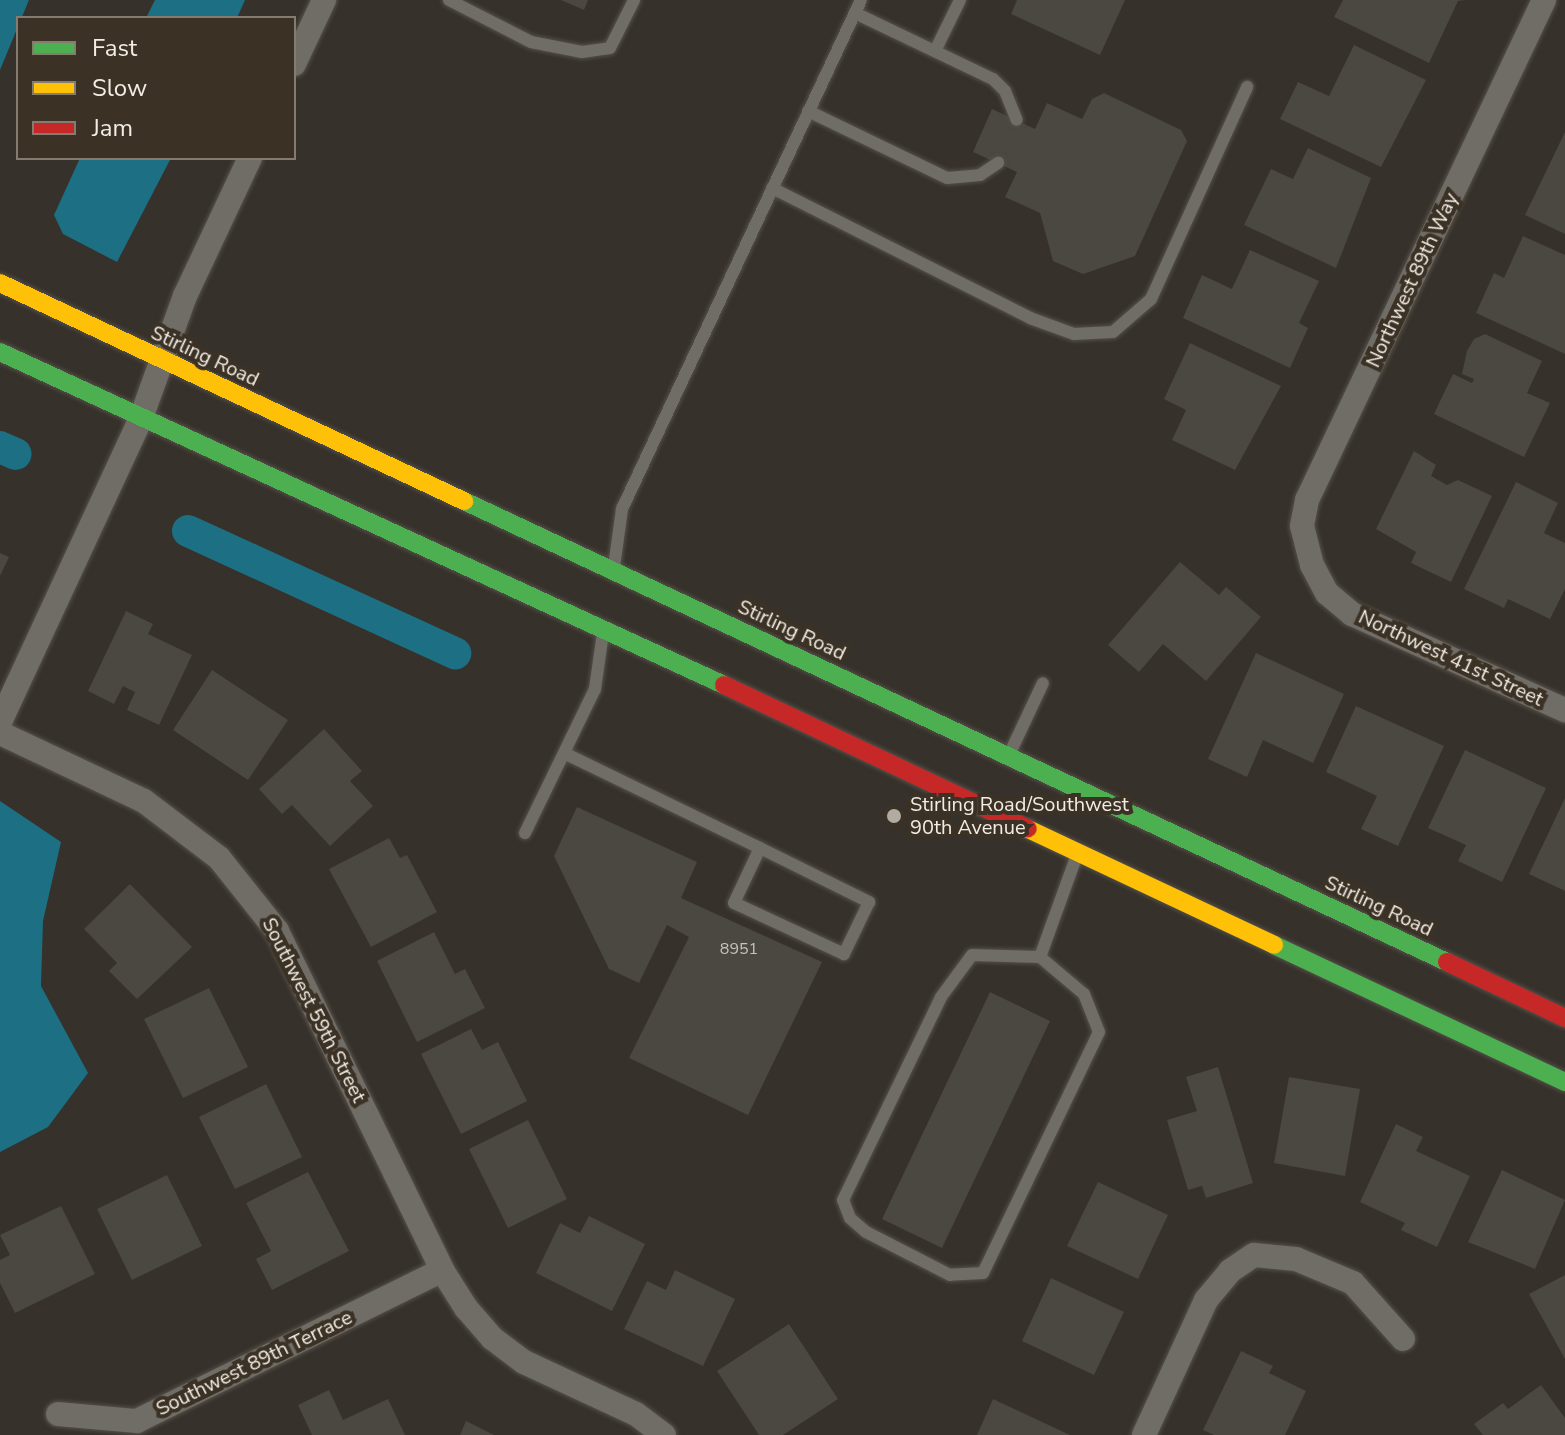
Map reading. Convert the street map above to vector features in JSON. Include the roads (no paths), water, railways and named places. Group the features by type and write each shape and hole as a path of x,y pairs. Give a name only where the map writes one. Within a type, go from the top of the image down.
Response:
{"main road":[{"name":"Stirling Road","path":"0,283 612,578 1009,756 1565,1018"},
{"path":"0,352 141,418 604,621 1077,853 1565,1082"}],"street":[{"path":"296,60 324,0"},
{"name":"Northwest 89th Way","path":"1312,565 1302,526 1307,500 1544,0"},
{"path":"0,722 141,418 185,296 249,160"},
{"name":"Northwest 41st Street","path":"1312,565 1327,593 1352,614 1565,710"},
{"name":"Southwest 59th Street","path":"0,733 144,801 184,827 249,890 306,987 442,1270 492,1338 524,1362 636,1414 664,1435"},
{"path":"1144,1435 1206,1300 1230,1271 1254,1255 1296,1259 1353,1283 1403,1339"},
{"name":"Southwest 89th Terrace","path":"58,1414 137,1421 442,1270"}],"lane":[{"path":"449,0 531,42 582,52 610,48 634,0"},
{"path":"612,578 622,509 861,0"},
{"path":"935,51 960,0"},
{"path":"855,13 993,79 1005,91 1017,120"},
{"path":"772,188 1030,318 1074,334 1113,332 1151,299 1247,87"},
{"path":"808,111 947,178 980,175 998,163"},
{"path":"525,833 595,689 604,621"},
{"path":"1009,756 1043,683"},
{"path":"564,753 760,848 869,902 844,954 734,903 760,848"},
{"path":"1040,957 1077,853"},
{"path":"972,955 1040,957 1084,994 1099,1032 983,1273 950,1275 866,1232 850,1218 843,1200 941,997 972,955"}],"water":[{"path":"0,0 29,0 22,16 16,16 16,31 0,70"},
{"path":"155,0 245,0 238,16 147,16"},
{"path":"79,160 170,160 117,262 63,234 54,215"},
{"path":"0,801 61,842 43,921 41,986 88,1073 48,1127 0,1152"}],"waterway":[{"path":"0,447 16,454"},
{"path":"188,531 455,653"}],"place":[{"name":"Stirling Road/Southwest 90th Avenue","path":"894,816"}]}
